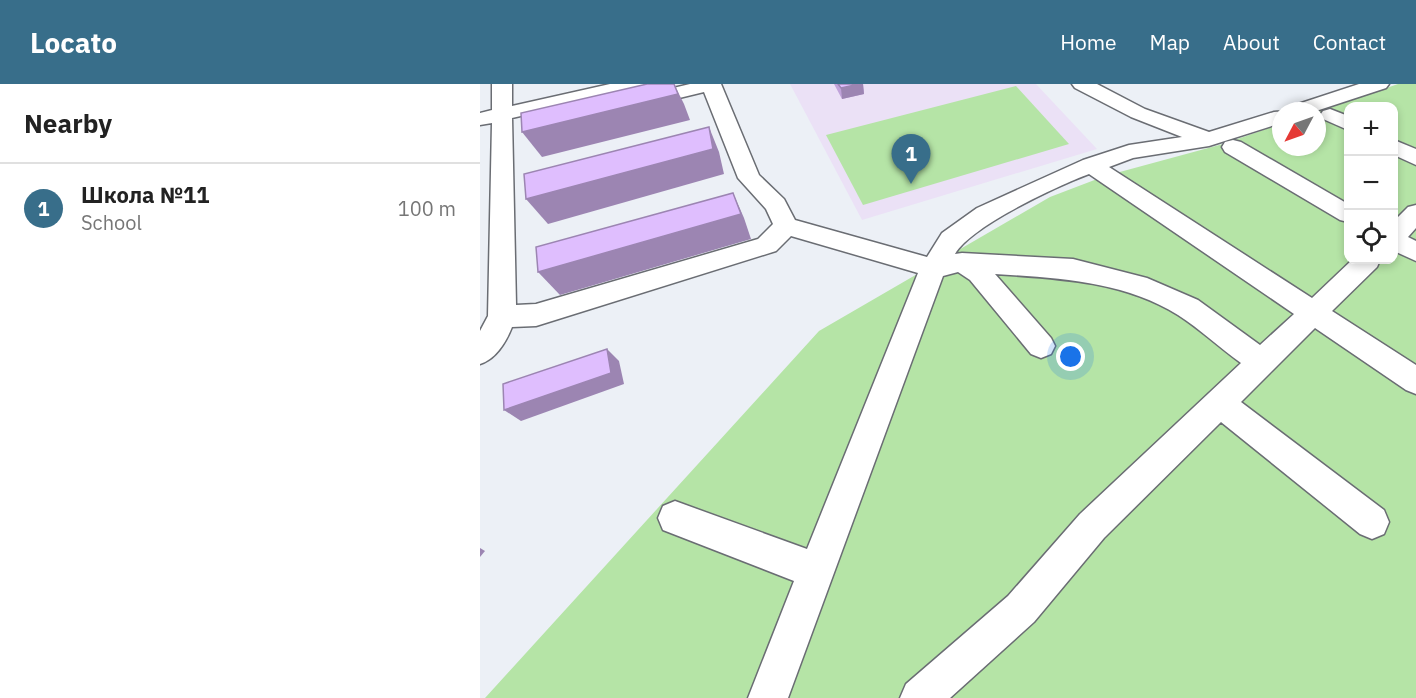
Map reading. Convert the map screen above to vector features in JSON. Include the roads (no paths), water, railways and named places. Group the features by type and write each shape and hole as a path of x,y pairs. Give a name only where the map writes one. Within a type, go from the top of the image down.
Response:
{"street":[{"path":"480,352 496,332 502,316 491,260 499,178 495,122 501,84"},
{"path":"495,122 636,84"},
{"path":"495,122 711,84 720,139 749,178 776,205 786,226 933,268 962,262 1073,269 1147,288 1188,308 1262,362"},
{"path":"1082,84 1138,113 1221,143 1344,212"},
{"path":"1324,102 1379,84"},
{"path":"1129,152 1138,113"},
{"path":"768,698 933,268 951,240 985,214 1091,165 1129,152 1221,143 1272,120"},
{"path":"1398,149 1416,158"},
{"path":"1091,165 1416,381"},
{"path":"1398,233 1416,213"},
{"path":"502,316 536,315 767,245 786,226"},
{"path":"1398,241 1416,252"},
{"path":"962,262 979,273 1041,346"},
{"path":"920,698 1021,609 1092,526 1364,264"},
{"path":"1219,403 1372,522"},
{"path":"675,518 816,571"}],"place":[{"name":"Школа №11","path":"911,184"}]}
